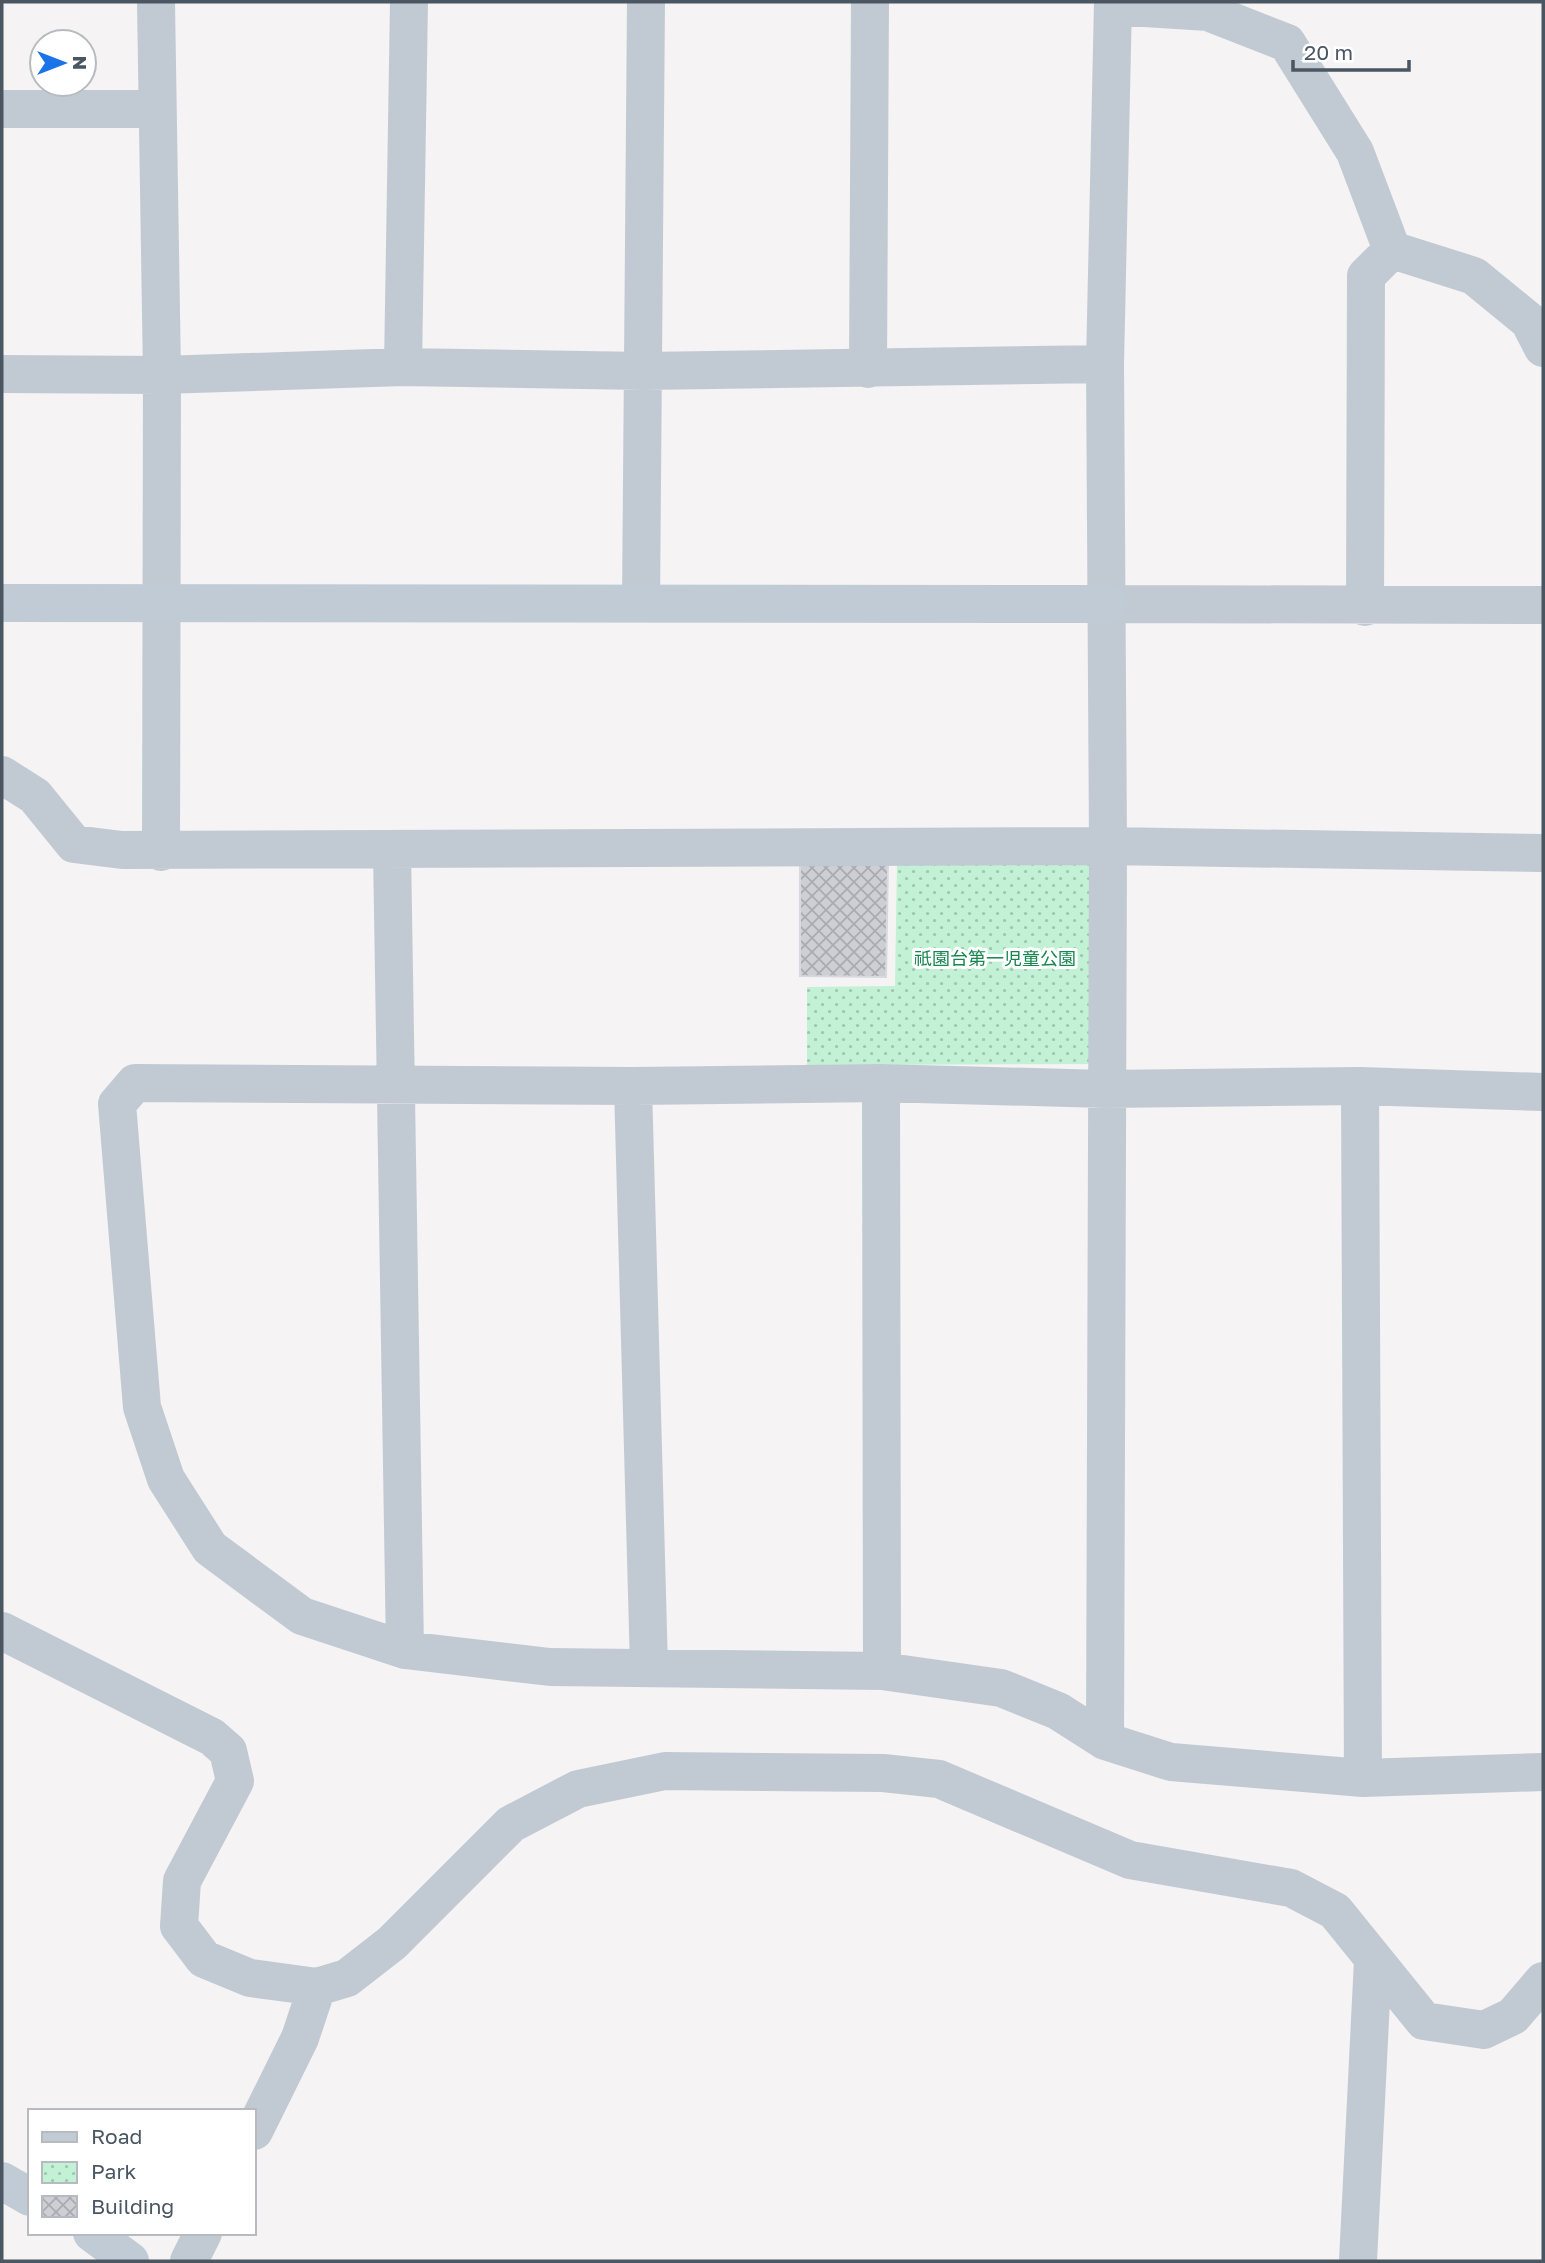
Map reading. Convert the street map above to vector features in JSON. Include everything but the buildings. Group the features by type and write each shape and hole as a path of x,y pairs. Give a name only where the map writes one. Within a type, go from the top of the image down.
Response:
{"street":[{"path":"156,2 162,375 161,852"},
{"path":"403,367 409,2"},
{"path":"641,602 646,2"},
{"path":"868,369 870,2"},
{"path":"1105,1741 1108,604 1105,364 1113,4 1208,12 1287,43 1355,152 1392,250"},
{"path":"2,109 156,110"},
{"path":"1392,250 1474,276 1529,321 1543,348"},
{"path":"1365,607 1366,276 1392,250"},
{"path":"2,373 162,375 403,367 643,371 1105,364"},
{"path":"2,603 641,602 1365,607 1543,605"},
{"path":"2,775 35,796 74,844 161,852 1108,846 1543,853"},
{"path":"392,850 405,1650"},
{"path":"1543,1092 1360,1087 1105,1089 881,1083 633,1087 135,1083 117,1104 142,1407 166,1479 210,1548 302,1616 405,1650 550,1667 882,1671 1001,1688 1058,1711 1105,1741 1171,1762 1363,1778 1543,1772"},
{"path":"881,1083 882,1671"},
{"path":"633,1087 649,1667"},
{"path":"1360,1087 1363,1778"},
{"path":"2,1631 212,1737 228,1751 234,1781 182,1881 178,1926 204,1959 250,1978 317,1987 346,1978 392,1943 511,1824 578,1789 665,1772 883,1773 939,1779 1130,1860 1291,1888 1335,1911 1424,2021 1484,2030 1513,2016 1543,1981"},
{"path":"1359,2261 1373,1960"},
{"path":"256,2127 300,2038 317,1987"},
{"path":"2,2181 28,2196"},
{"path":"95,2235 130,2261"},
{"path":"189,2261 202,2235"}],"green space":[{"name":"祇園台第一児童公園","path":"1096,858 1094,1064 807,1065 807,987 895,986 897,860"}]}
